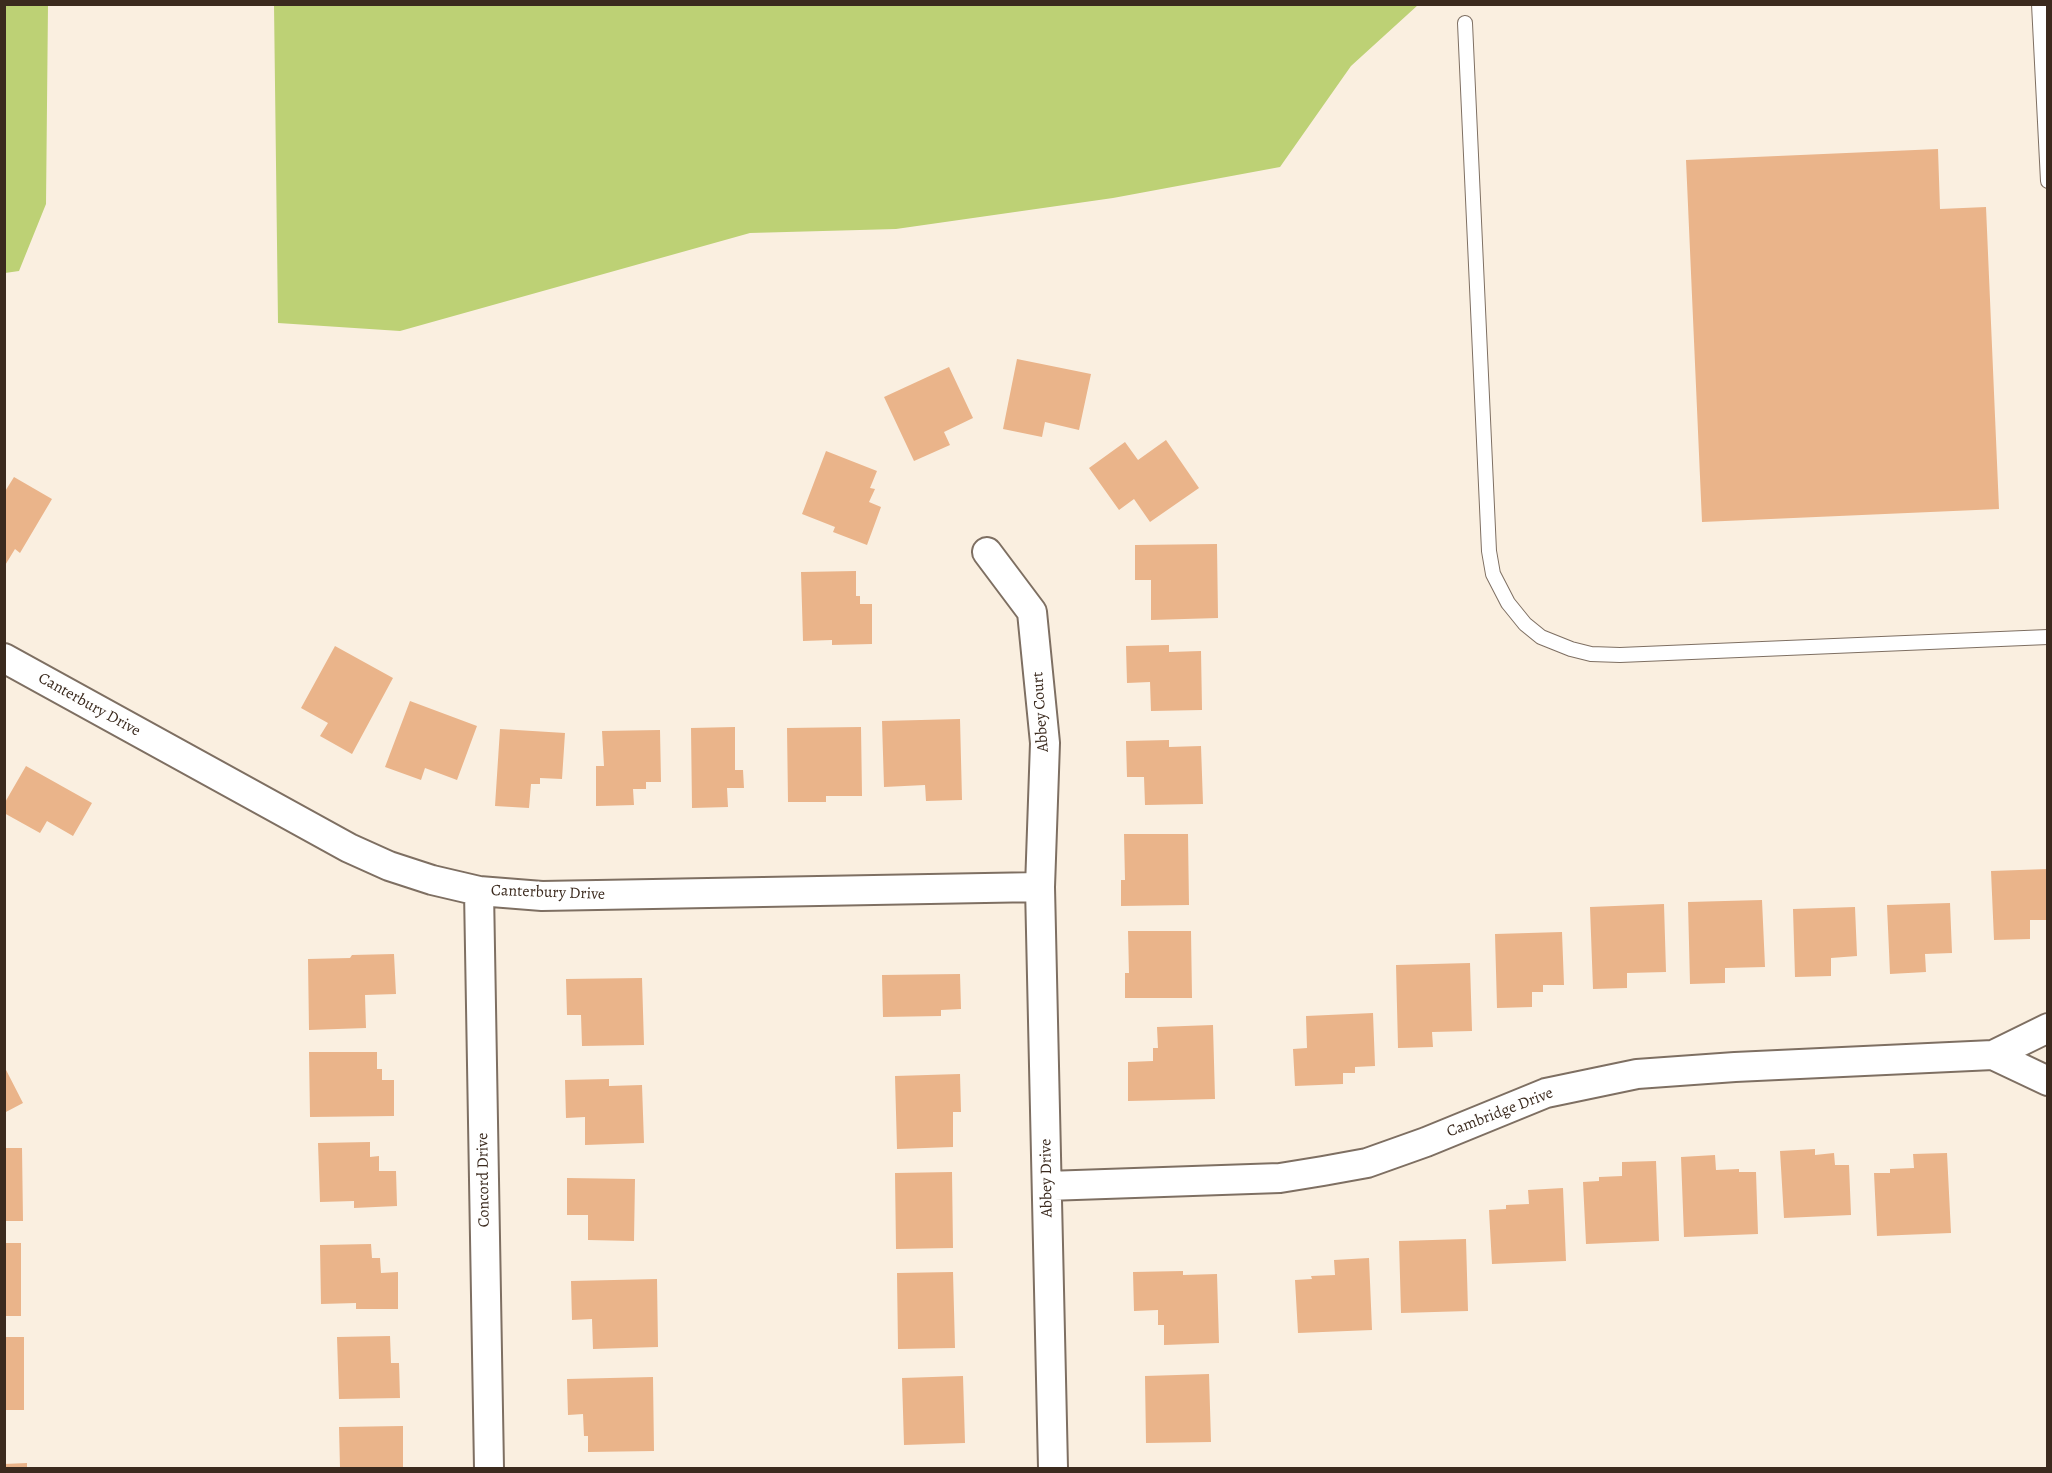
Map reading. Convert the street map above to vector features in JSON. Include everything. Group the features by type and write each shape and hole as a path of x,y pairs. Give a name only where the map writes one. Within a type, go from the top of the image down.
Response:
{"street":[{"name":"Abbey Court","path":"987,552 1032,612 1045,743 1040,887"},
{"name":"Canterbury Drive","path":"4,658 349,848 432,880 479,891 542,896 1040,887"},
{"name":"Abbey Drive","path":"1040,887 1053,1468"},
{"name":"Concord Drive","path":"479,891 489,1468"},
{"name":"Cambridge Drive","path":"1047,1186 1280,1178 1366,1163 1426,1142 1546,1093 1637,1074 1735,1066 1993,1055 2048,1028"},
{"name":"Cambridge Drive","path":"1993,1055 2048,1081"}],"lane":[{"path":"2039,4 2048,181"},
{"path":"1465,23 1489,551 1493,574 1508,603 1525,624 1541,637 1571,649 1591,654 1620,655 2048,637"}],"green space":[{"path":"274,4 1418,5 1351,66 1280,167 1113,198 896,229 750,233 400,331 278,323"},
{"path":"4,5 48,5 46,204 19,271 5,273"}],"building":[{"path":"1938,149 1940,209 1986,207 1999,509 1702,522 1686,160"},
{"path":"1017,359 1091,374 1079,430 1045,422 1042,437 1003,429"},
{"path":"949,367 973,418 944,432 950,445 914,461 884,397"},
{"path":"1166,440 1199,488 1150,522 1134,499 1119,510 1089,468 1125,442 1138,460"},
{"path":"826,451 877,471 870,488 875,489 869,502 881,507 867,545 833,532 835,527 802,514"},
{"path":"14,477 52,499 20,553 15,549 4,567 4,493"},
{"path":"1217,544 1218,618 1151,620 1151,580 1135,580 1135,545"},
{"path":"856,571 856,596 860,596 860,604 872,604 872,644 832,645 832,640 803,641 801,572"},
{"path":"1169,645 1169,652 1201,651 1202,710 1151,711 1150,682 1127,683 1126,646"},
{"path":"335,646 393,678 352,754 320,736 328,723 301,708"},
{"path":"410,701 477,726 457,780 425,768 421,780 385,767"},
{"path":"960,719 962,800 926,801 925,785 884,787 882,721"},
{"path":"735,727 735,770 743,770 744,788 727,788 728,807 692,808 691,728"},
{"path":"861,727 862,796 826,796 826,802 788,802 787,728"},
{"path":"500,729 565,733 562,779 540,778 540,784 531,784 529,808 495,806"},
{"path":"660,730 661,782 646,782 646,789 633,789 634,805 596,806 596,766 604,766 602,731"},
{"path":"1169,740 1169,747 1201,746 1203,804 1145,805 1144,777 1127,777 1126,741"},
{"path":"26,766 92,803 73,836 47,821 40,833 4,813 4,804"},
{"path":"1124,834 1188,834 1189,905 1121,906 1121,880 1125,880"},
{"path":"2048,869 2048,920 2030,920 2030,939 1994,940 1991,871"},
{"path":"1762,900 1765,967 1725,968 1725,983 1690,984 1688,902"},
{"path":"1950,903 1952,953 1925,954 1926,972 1890,974 1887,905"},
{"path":"1664,904 1666,972 1627,973 1627,988 1593,989 1590,907"},
{"path":"1855,907 1857,956 1831,958 1831,976 1795,977 1793,909"},
{"path":"1128,931 1191,931 1192,998 1125,998 1125,973 1129,973"},
{"path":"1562,932 1564,985 1543,985 1543,992 1532,992 1532,1007 1497,1008 1495,934"},
{"path":"394,954 396,994 365,995 366,1028 309,1030 308,959"},
{"path":"1470,963 1472,1031 1432,1032 1433,1047 1398,1048 1396,965"},
{"path":"960,974 961,1009 941,1010 941,1016 883,1017 882,975"},
{"path":"642,978 644,1045 582,1046 581,1015 567,1015 566,979"},
{"path":"1373,1013 1375,1066 1355,1067 1355,1073 1343,1073 1343,1084 1295,1086 1293,1049 1307,1048 1306,1016"},
{"path":"1213,1025 1215,1099 1128,1101 1128,1062 1153,1061 1153,1048 1158,1048 1157,1027"},
{"path":"309,1052 377,1052 377,1069 382,1069 382,1080 394,1080 394,1116 310,1117"},
{"path":"4,1066 23,1103 4,1113"},
{"path":"960,1074 961,1112 953,1112 953,1147 897,1149 895,1076"},
{"path":"609,1079 609,1086 642,1085 644,1143 585,1145 585,1117 566,1118 565,1080"},
{"path":"370,1142 370,1157 379,1156 379,1171 396,1171 397,1206 354,1208 354,1201 320,1202 318,1143"},
{"path":"4,1148 22,1148 23,1221 4,1221"},
{"path":"1815,1149 1815,1155 1834,1153 1835,1165 1849,1165 1851,1215 1784,1218 1780,1151"},
{"path":"1947,1153 1951,1233 1877,1236 1874,1173 1890,1173 1890,1169 1914,1168 1913,1154"},
{"path":"1715,1155 1716,1170 1739,1169 1739,1172 1756,1172 1758,1234 1684,1237 1681,1157"},
{"path":"1656,1161 1659,1241 1586,1244 1583,1182 1599,1181 1599,1177 1622,1176 1622,1162"},
{"path":"952,1172 953,1248 896,1249 895,1173"},
{"path":"567,1178 635,1179 634,1241 588,1240 588,1215 567,1215"},
{"path":"1563,1188 1566,1261 1492,1264 1489,1210 1506,1209 1506,1205 1529,1204 1528,1190"},
{"path":"1466,1239 1468,1311 1401,1313 1399,1241"},
{"path":"4,1243 21,1243 21,1316 4,1316"},
{"path":"371,1244 372,1258 380,1258 381,1273 398,1272 398,1309 356,1309 356,1303 321,1304 320,1245"},
{"path":"1369,1258 1372,1330 1298,1333 1295,1280 1312,1279 1311,1276 1335,1275 1334,1260"},
{"path":"1183,1271 1183,1275 1217,1274 1219,1343 1164,1345 1164,1325 1158,1325 1158,1310 1134,1311 1133,1272"},
{"path":"953,1272 955,1348 898,1349 897,1273"},
{"path":"657,1279 658,1347 593,1349 592,1319 572,1320 571,1281"},
{"path":"390,1336 391,1363 399,1363 400,1398 339,1399 337,1337"},
{"path":"4,1337 24,1337 24,1410 4,1410"},
{"path":"1209,1374 1211,1442 1146,1443 1145,1376"},
{"path":"963,1376 965,1443 904,1445 902,1378"},
{"path":"653,1377 654,1451 588,1452 588,1436 584,1436 583,1414 568,1415 567,1379"},
{"path":"403,1426 403,1468 340,1468 339,1427"},
{"path":"27,1463 27,1468 4,1468 4,1464"}]}
